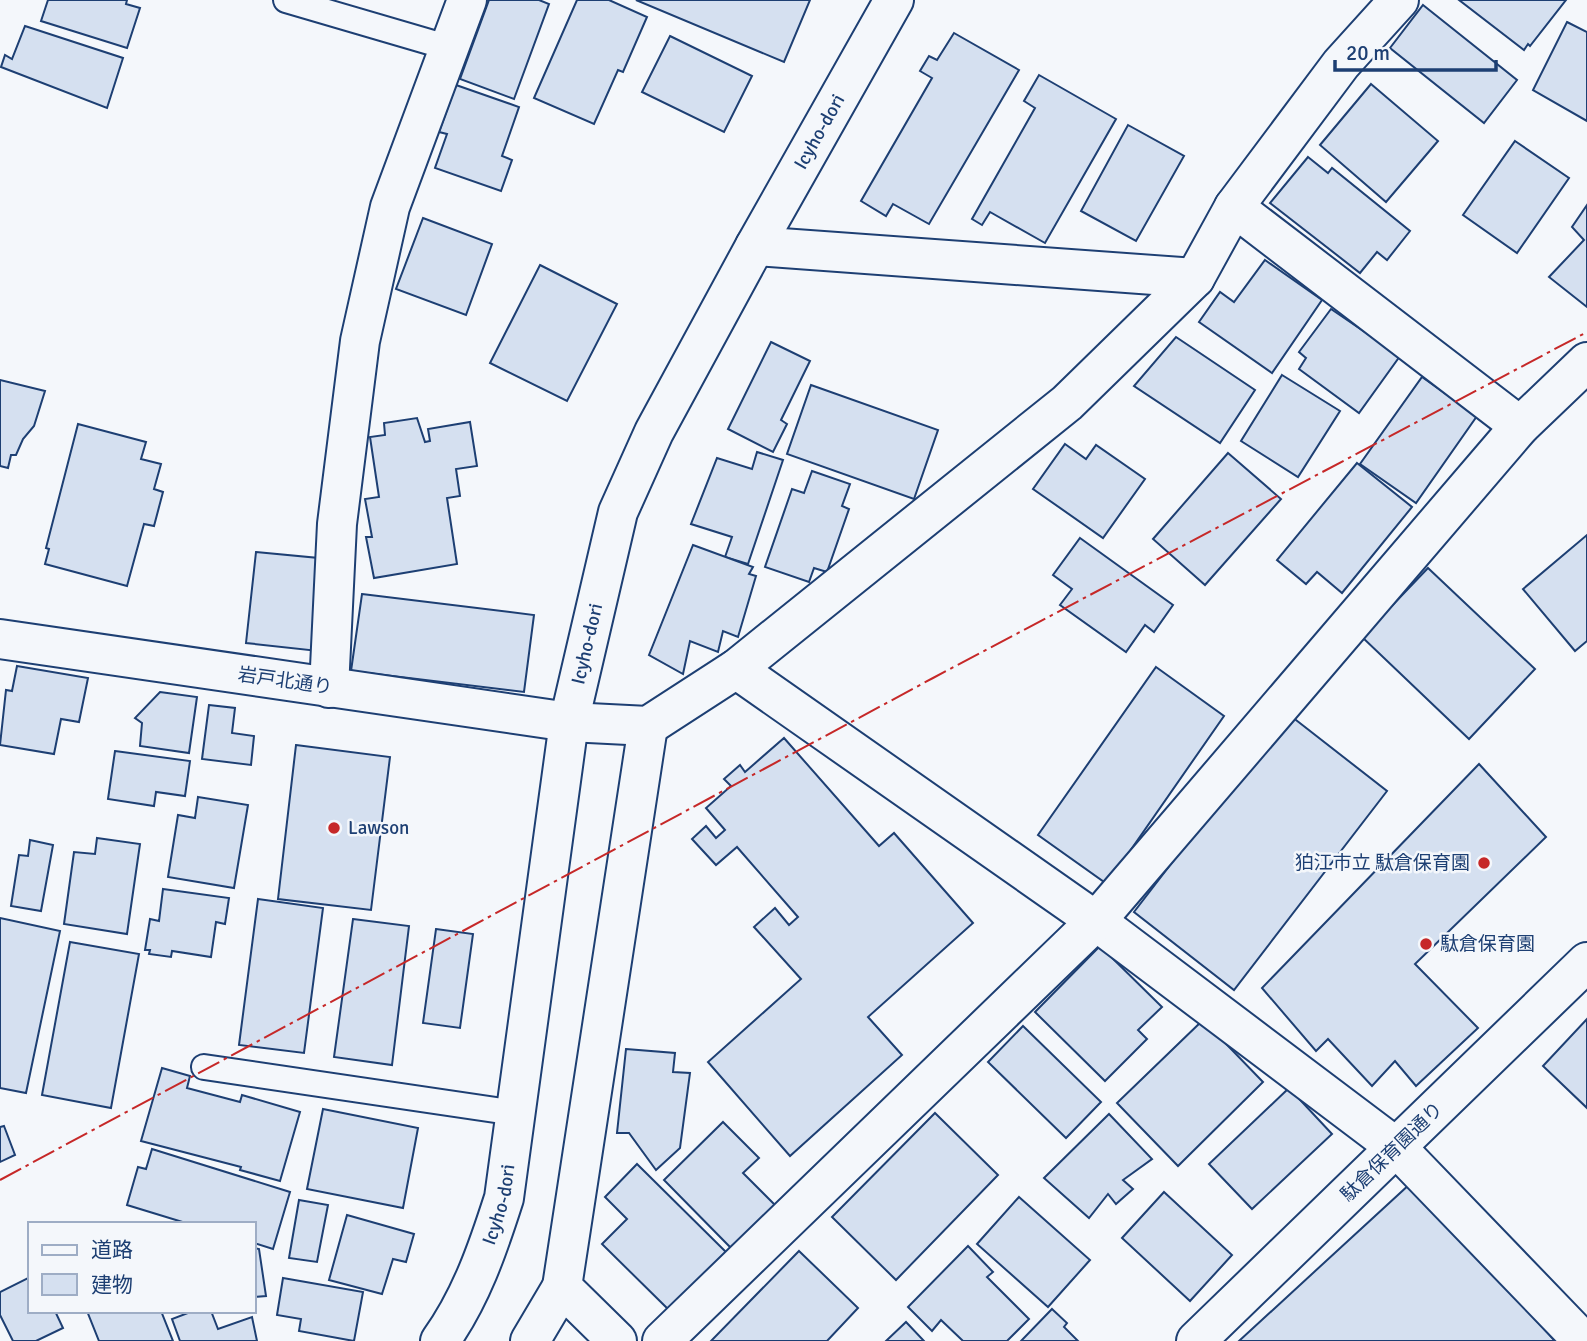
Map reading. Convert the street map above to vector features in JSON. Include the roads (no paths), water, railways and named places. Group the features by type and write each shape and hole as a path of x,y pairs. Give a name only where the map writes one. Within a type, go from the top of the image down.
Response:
{"street":[{"path":"329,688 337,524 359,341 390,207 467,0"},
{"name":"Icyho-dori","path":"440,1341 467,1295 488,1248 504,1198 569,722 618,512 654,432 894,0"},
{"path":"530,1341 562,1287 648,726 736,669 1067,403 1195,278 1234,207 1341,64 1399,0"},
{"path":"1234,207 1520,426"},
{"path":"755,246 1195,278"},
{"path":"662,1341 1096,920 1520,426 1587,362"},
{"name":"岩戸北通り","path":"0,639 569,722 648,726"},
{"path":"736,669 1096,920 1397,1148 1583,1341"},
{"name":"駄倉保育園通り","path":"1196,1341 1587,962"},
{"path":"562,1287 617,1341"}],"lane":[{"path":"286,0 450,48"},
{"path":"204,1067 516,1113"}],"place":[{"name":"Lawson","path":"334,828"},
{"name":"狛江市立 駄倉保育園","path":"1484,863"},
{"name":"駄倉保育園","path":"1426,944"}]}
